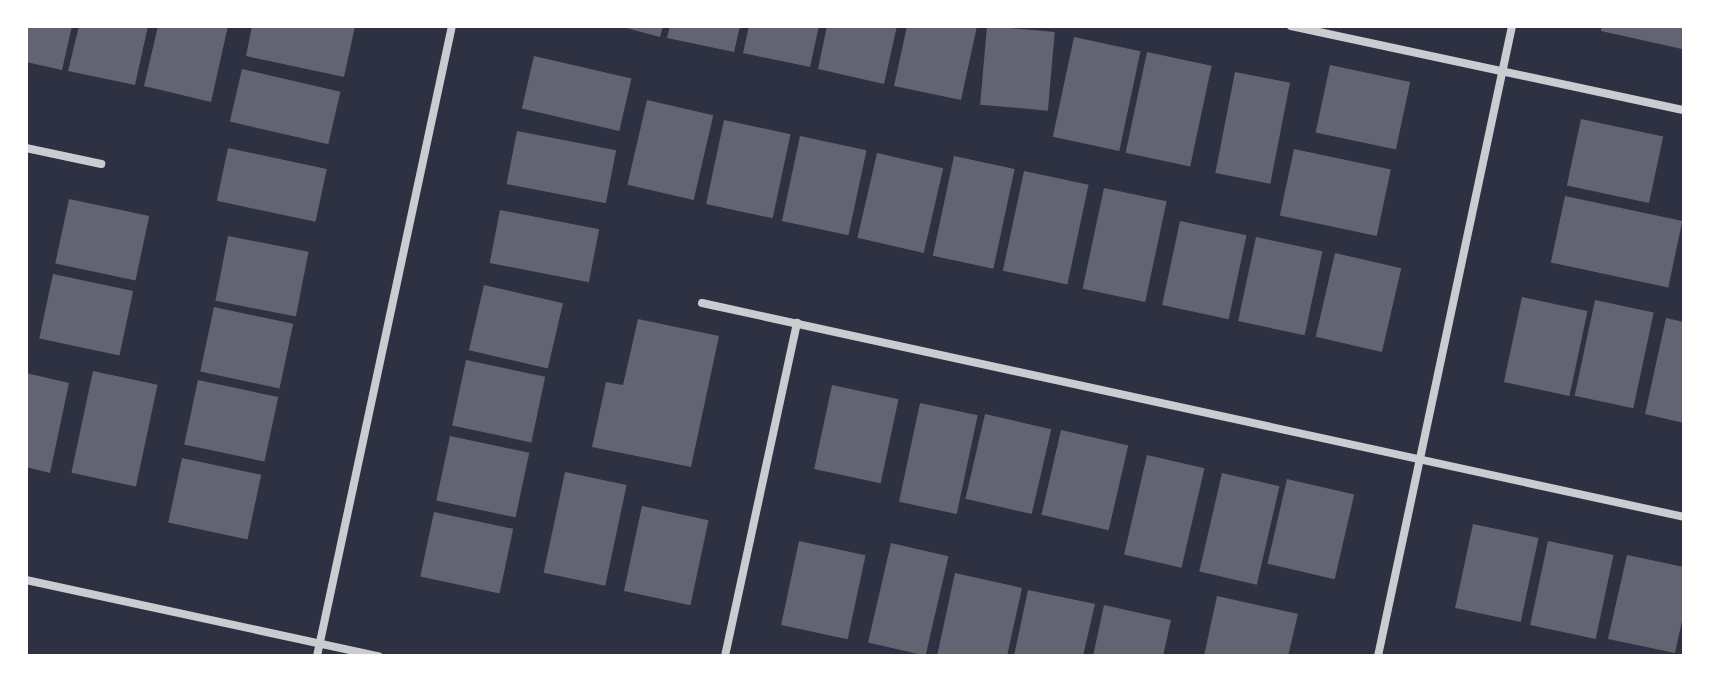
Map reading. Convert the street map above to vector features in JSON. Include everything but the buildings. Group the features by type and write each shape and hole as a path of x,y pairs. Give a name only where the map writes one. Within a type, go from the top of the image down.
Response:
{"street":[{"path":"317,656 452,26"},
{"path":"1291,26 1684,110"},
{"path":"1378,656 1512,26"},
{"path":"26,148 101,164"},
{"path":"702,303 1684,517"},
{"path":"725,656 797,323"},
{"path":"26,580 379,656"}]}
